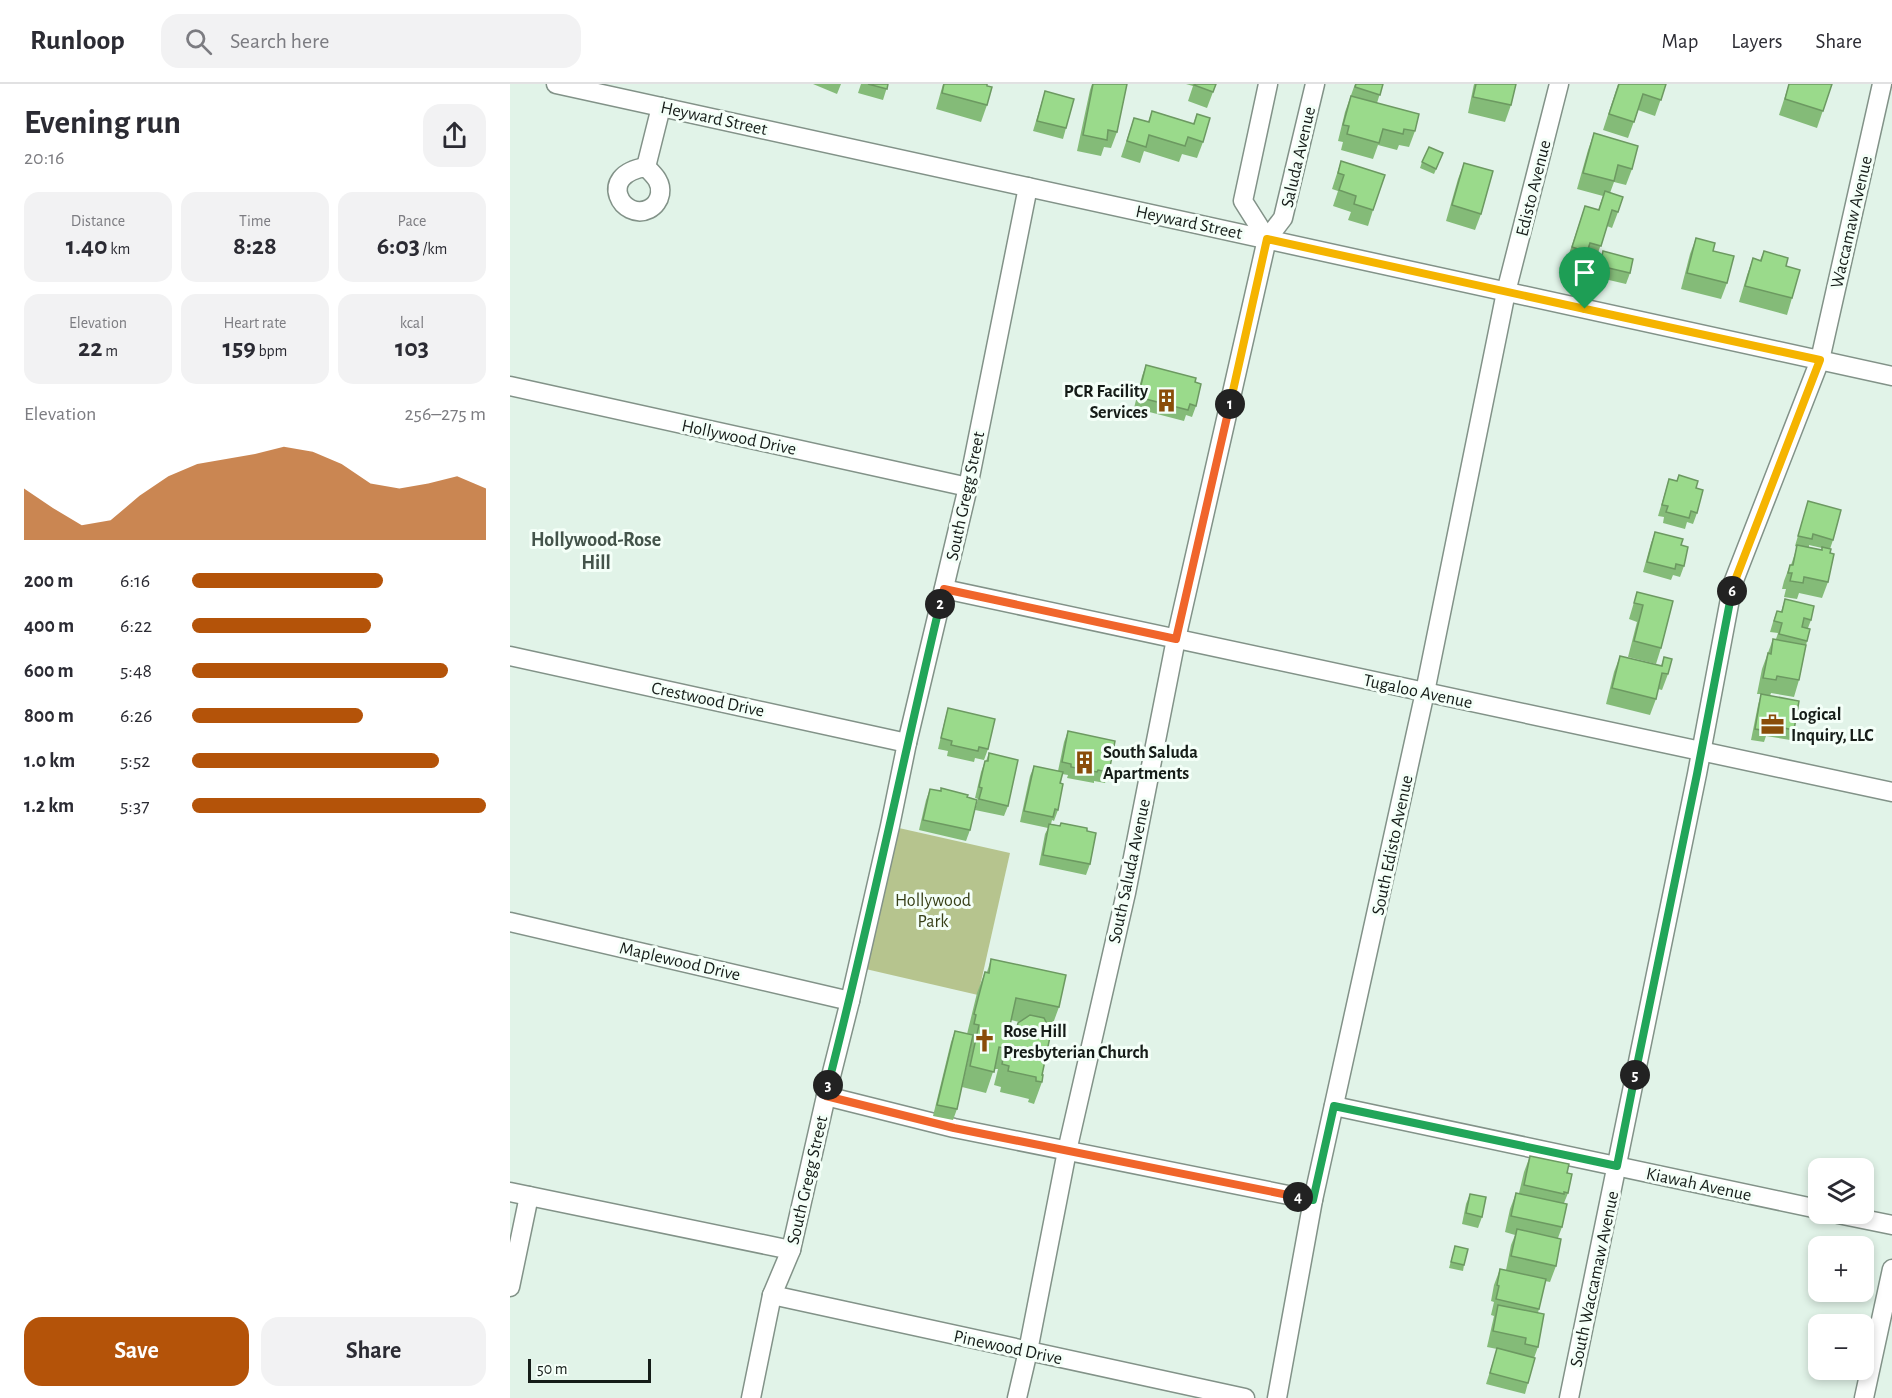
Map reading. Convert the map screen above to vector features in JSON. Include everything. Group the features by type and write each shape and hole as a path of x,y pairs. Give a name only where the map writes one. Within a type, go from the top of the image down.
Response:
{"street":[{"name":"Heyward Street","path":"556,84 1892,376"},
{"name":"Saluda Avenue","path":"1268,84 1243,201 1267,239 1283,218 1315,84"},
{"name":"Edisto Avenue","path":"1506,292 1560,84"},
{"name":"Waccamaw Avenue","path":"1820,360 1882,84"},
{"path":"646,167 661,107"},
{"name":"South Gregg Street","path":"751,1398 771,1295 791,1250 968,488 1028,187"},
{"name":"South Saluda Avenue","path":"1017,1398 1067,1151 1126,893 1176,639 1267,239"},
{"name":"South Edisto Avenue","path":"1277,1398 1313,1200 1425,692 1506,292"},
{"name":"South Waccamaw Avenue","path":"1569,1398 1702,752 1734,583 1820,360"},
{"name":"Hollywood Drive","path":"510,386 968,488"},
{"name":"Tugaloo Avenue","path":"944,589 1892,792"},
{"name":"Crestwood Drive","path":"510,656 907,743"},
{"name":"Maplewood Drive","path":"510,922 850,1001"},
{"path":"826,1096 954,1128 1313,1200"},
{"name":"Kiawah Avenue","path":"1334,1106 1808,1207"},
{"path":"510,1192 791,1250"},
{"path":"510,1287 529,1196"},
{"path":"1874,1221 1892,1225"},
{"path":"1864,1398 1892,1269"},
{"name":"Pinewood Drive","path":"771,1295 1245,1398"}],"green space":[{"name":"Hollywood Park","path":"890,826 1010,853 978,995 857,967"}],"building":[{"path":"868,84 888,84 887,89"},
{"path":"944,84 987,84 992,87 987,105 942,93"},
{"path":"1093,84 1127,84 1117,132 1108,130 1107,140 1083,135"},
{"path":"1195,84 1216,84 1213,92"},
{"path":"1356,84 1383,84 1380,95 1355,87"},
{"path":"1476,84 1516,84 1511,105 1473,97"},
{"path":"1619,84 1666,84 1661,100 1643,94 1634,122 1609,114"},
{"path":"1789,84 1832,84 1823,111 1785,99"},
{"path":"1045,91 1074,99 1066,128 1037,121"},
{"path":"1351,96 1419,114 1415,131 1404,129 1403,134 1383,129 1379,143 1347,134 1349,126 1343,125"},
{"path":"1152,111 1194,124 1197,114 1210,118 1203,142 1188,137 1185,146 1149,135 1146,147 1127,141 1134,118 1149,122"},
{"path":"1594,133 1638,146 1632,169 1618,165 1614,181 1583,173"},
{"path":"1429,147 1443,153 1436,169 1422,162"},
{"path":"1341,161 1385,175 1373,210 1354,204 1356,196 1339,190 1344,175 1338,173"},
{"path":"1464,163 1493,171 1481,214 1452,205"},
{"path":"1605,191 1623,197 1618,212 1612,210 1601,246 1590,243 1587,252 1572,247 1585,206 1599,210"},
{"path":"1696,238 1715,243 1713,251 1734,256 1727,283 1687,273"},
{"path":"1603,251 1633,259 1630,273 1600,266"},
{"path":"1764,251 1788,258 1786,266 1800,270 1792,298 1745,286 1753,258 1761,261"},
{"name":"PCR Facility Services","path":"1146,365 1196,378 1195,382 1201,384 1196,406 1190,404 1188,410 1138,397"},
{"path":"1679,475 1698,481 1696,488 1703,490 1697,513 1691,511 1689,518 1666,512 1668,506 1662,505 1669,479 1677,481"},
{"path":"1808,501 1841,510 1833,540 1813,534 1812,539 1798,536"},
{"path":"1655,532 1683,539 1681,545 1688,547 1684,566 1676,564 1675,569 1647,562"},
{"path":"1797,545 1822,550 1822,547 1831,549 1830,553 1834,554 1828,582 1804,577 1803,583 1790,581 1792,573 1788,573 1790,565 1793,565"},
{"path":"1637,592 1673,601 1661,648 1634,641 1643,605 1634,603"},
{"path":"1785,599 1814,606 1811,620 1804,618 1802,627 1810,629 1807,641 1779,634 1782,623 1774,621 1777,611 1782,612"},
{"path":"1773,639 1806,645 1799,680 1777,676 1776,680 1763,678"},
{"path":"1620,656 1662,666 1664,657 1672,659 1668,674 1662,673 1656,699 1612,688"},
{"name":"Logical Inquiry, LLC","path":"1761,694 1799,701 1794,730 1769,725 1768,731 1755,729"},
{"path":"948,708 995,719 988,749 979,747 978,751 951,745 952,741 941,738"},
{"name":"South Saluda Apartments","path":"1068,731 1115,741 1109,772 1071,767 1071,764 1062,762"},
{"path":"989,753 1018,760 1008,806 979,799 982,788 979,787"},
{"name":"South Saluda Apartments","path":"1034,766 1063,772 1058,810 1055,809 1053,817 1024,811"},
{"path":"941,788 968,795 967,797 977,800 970,830 923,820 930,789 941,791"},
{"path":"1061,823 1087,828 1087,831 1096,833 1090,864 1043,855 1049,824 1060,826"},
{"name":"Rose Hill Presbyterian Church","path":"991,959 1066,975 1059,1007 1016,998 1008,1034 1015,1035 1018,1023 1030,1015 1044,1018 1051,1032 1042,1082 1036,1081 1036,1077 1008,1071 1009,1066 1002,1064 1005,1048 999,1047 994,1072 970,1066 979,1025 974,1024 976,1015 974,1014 985,972 989,973"},
{"path":"955,1031 973,1035 957,1109 937,1105"},
{"path":"1530,1156 1569,1164 1567,1173 1572,1174 1568,1193 1524,1185"},
{"path":"1516,1193 1567,1204 1562,1227 1511,1216"},
{"path":"1470,1194 1486,1197 1482,1217 1466,1213"},
{"path":"1517,1229 1561,1239 1556,1266 1511,1256"},
{"path":"1455,1246 1468,1249 1464,1265 1451,1262"},
{"path":"1500,1269 1546,1279 1539,1309 1496,1299"},
{"path":"1498,1305 1544,1314 1538,1347 1525,1344 1526,1338 1493,1331"},
{"path":"1497,1348 1535,1358 1528,1383 1490,1373"}],"place":[{"name":"PCR Facility Services","path":"1166,401"},
{"name":"Logical Inquiry, LLC","path":"1773,724"},
{"name":"South Saluda Apartments","path":"1085,762"},
{"name":"Rose Hill Presbyterian Church","path":"985,1041"}],"district":[{"name":"Hollywood-Rose Hill","path":"596,550"}],"route":[{"path":"1267,239 1585,309 1820,360 1734,583 1617,1166 1334,1106 1313,1200 954,1128 826,1096 850,1001 907,743 944,589 1176,639 1267,239"}]}
